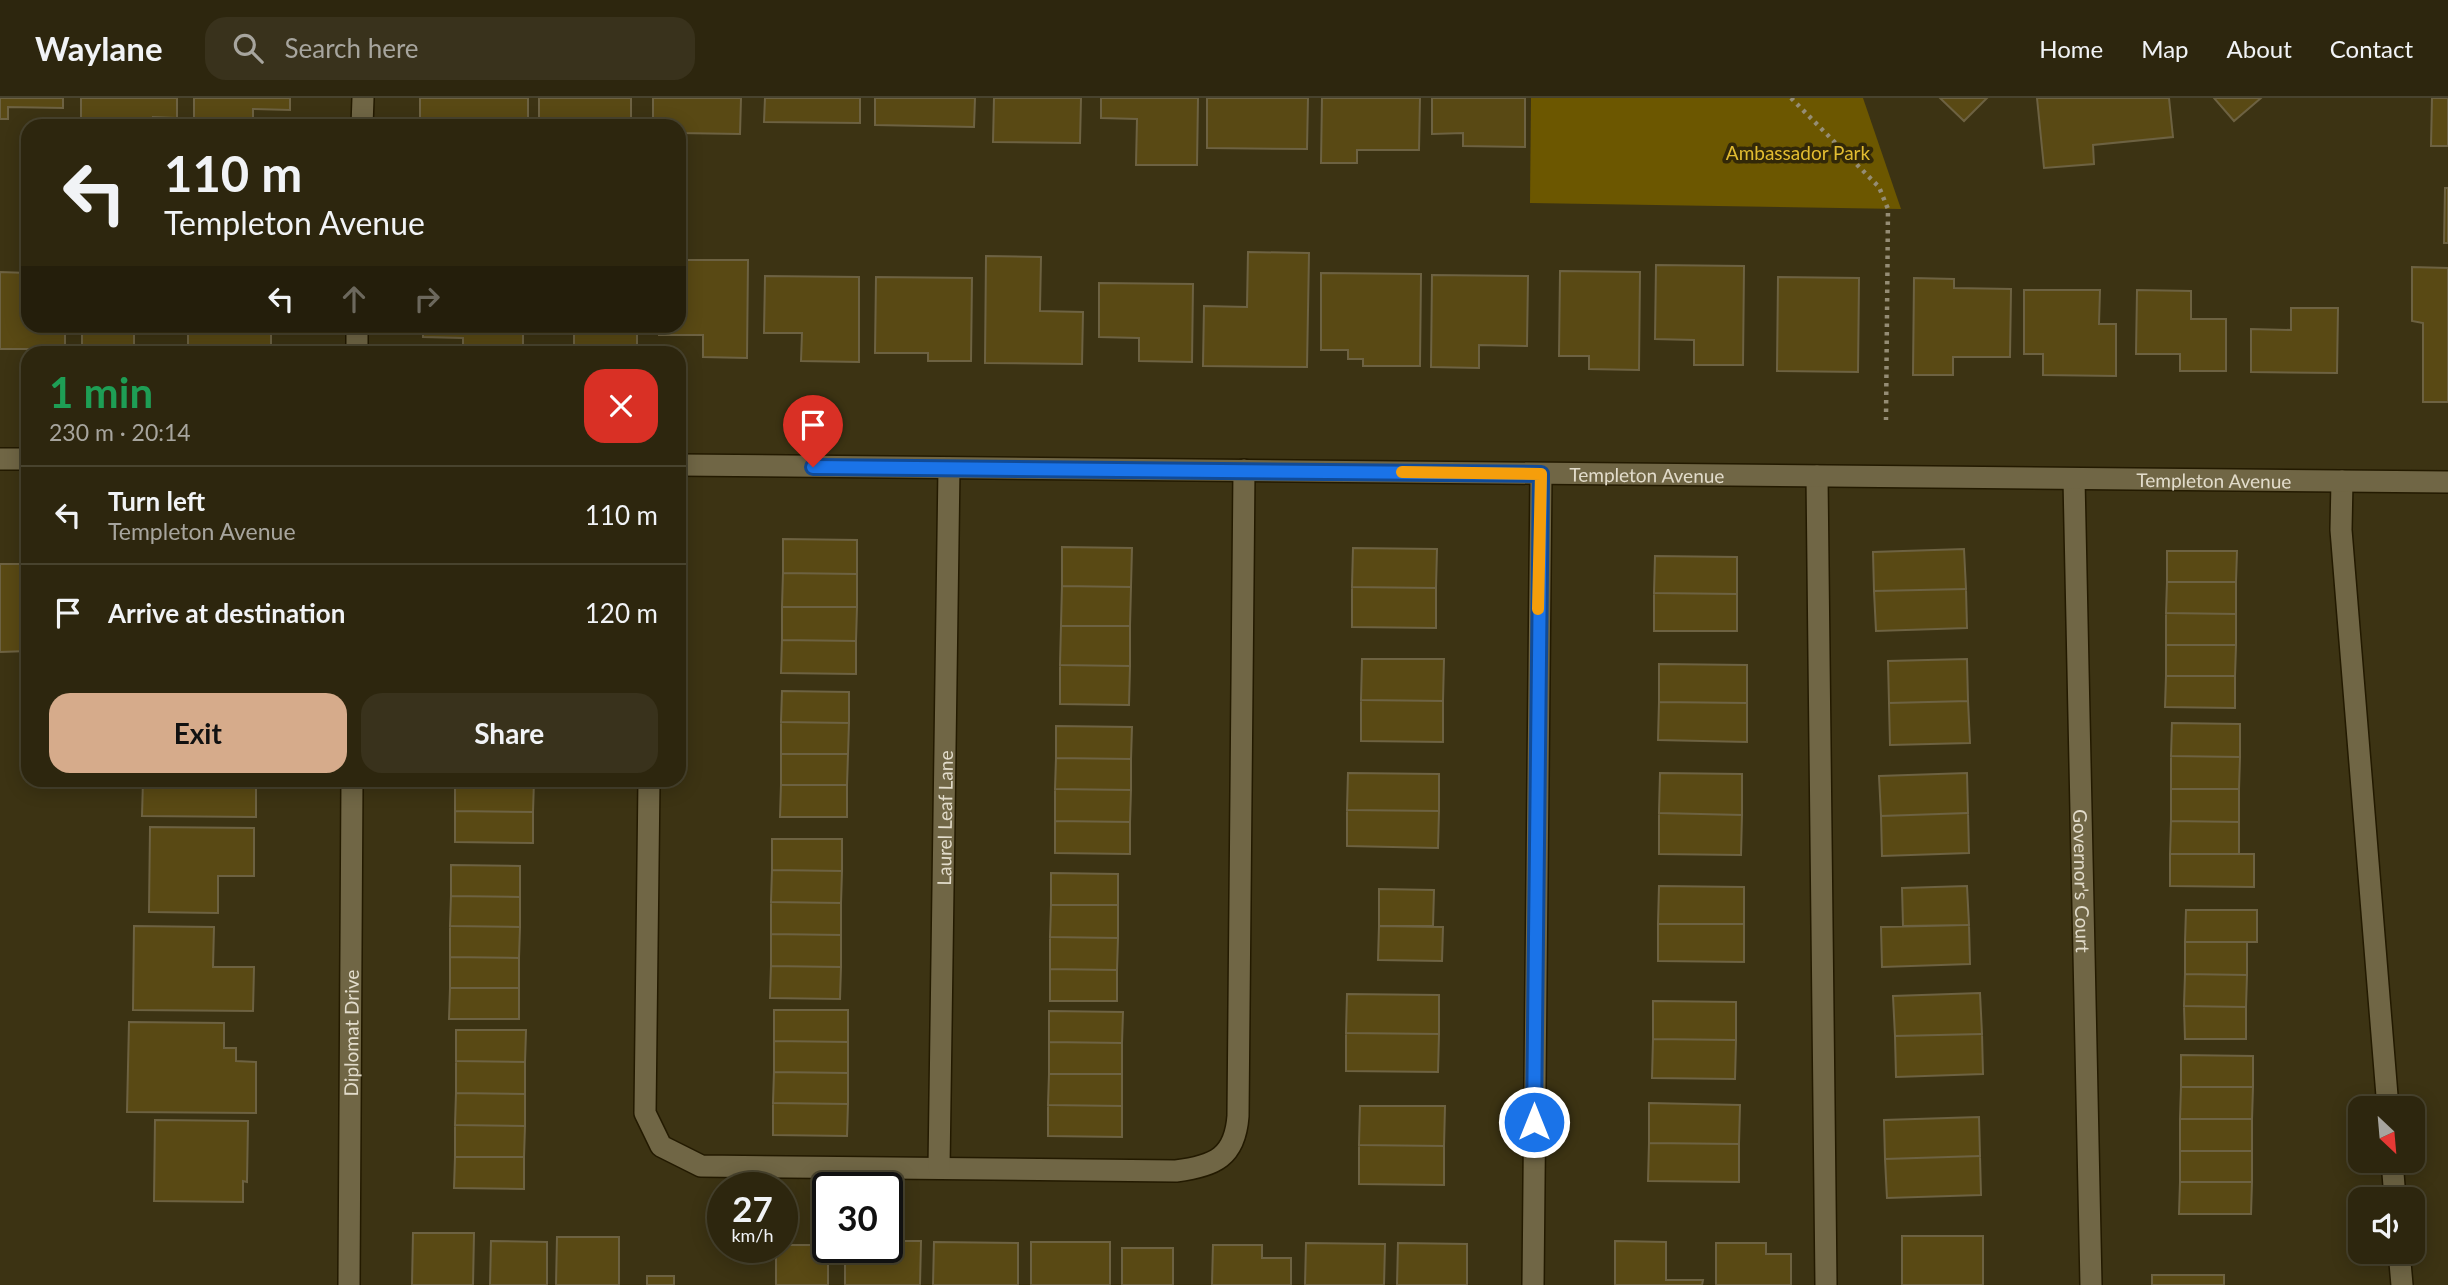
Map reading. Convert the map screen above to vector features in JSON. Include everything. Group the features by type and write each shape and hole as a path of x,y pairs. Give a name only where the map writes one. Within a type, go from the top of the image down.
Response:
{"street":[{"path":"362,119 363,98"},
{"path":"0,459 21,459"},
{"name":"Templeton Avenue","path":"686,465 2448,482"},
{"name":"Laurel Leaf Lane","path":"940,1168 948,468"},
{"path":"649,787 645,1113 661,1146 701,1166 1177,1171 1201,1168 1224,1156 1237,1136 1244,470"},
{"path":"1533,1285 1541,474"},
{"path":"1816,476 1826,1285"},
{"name":"Governor's Court","path":"2074,479 2091,1285"},
{"path":"2342,481 2341,530 2387,1096"},
{"name":"Diplomat Drive","path":"349,1285 352,787"},
{"path":"2400,1264 2402,1285"}],"path":[{"path":"1791,98 1880,187 1888,209 1886,420"}],"green space":[{"name":"Ambassador Park","path":"1531,98 1863,98 1901,209 1530,203"}],"building":[{"path":"0,98 63,98 63,108 8,107 8,119 0,119"},
{"path":"81,98 177,98 177,118 81,119"},
{"path":"194,98 290,98 290,110 253,109 253,119 194,119"},
{"path":"420,98 528,98 528,119 420,119"},
{"path":"539,98 631,98 631,119 539,119"},
{"path":"653,98 741,98 740,134 686,133 686,119 653,119"},
{"path":"765,98 860,98 860,123 764,122"},
{"path":"875,98 975,98 974,127 875,125"},
{"path":"994,98 1081,98 1080,143 993,142"},
{"path":"1101,98 1198,98 1197,165 1136,165 1137,119 1101,118"},
{"path":"1207,98 1308,98 1307,149 1207,148"},
{"path":"1322,98 1420,98 1419,150 1357,150 1357,163 1321,163"},
{"path":"1432,98 1525,98 1525,147 1463,146 1463,133 1432,134"},
{"path":"1940,98 1987,98 1964,121"},
{"path":"2037,98 2169,98 2173,137 2093,145 2094,164 2044,168"},
{"path":"2214,98 2261,98 2234,121"},
{"path":"2432,98 2448,98 2448,146 2431,146"},
{"path":"2445,188 2448,188 2448,243 2444,243"},
{"path":"1248,252 1309,253 1307,367 1203,366 1204,306 1247,307"},
{"path":"986,256 1041,257 1040,311 1083,312 1082,364 985,363"},
{"path":"686,260 748,260 747,358 703,357 703,335 659,335 686,333"},
{"path":"1656,265 1744,266 1743,365 1694,365 1694,340 1655,339"},
{"path":"2412,267 2448,268 2448,402 2423,402 2423,323 2412,321"},
{"path":"1560,271 1640,272 1639,370 1589,369 1589,356 1559,356"},
{"path":"0,272 21,273 21,333 65,333 65,346 0,349"},
{"path":"1321,273 1421,274 1420,366 1363,366 1363,359 1348,359 1348,350 1321,350"},
{"path":"1432,275 1528,276 1527,346 1479,345 1479,368 1431,367"},
{"path":"765,276 859,277 859,362 801,361 802,333 764,333"},
{"path":"876,277 972,278 971,361 928,361 928,353 875,353"},
{"path":"1778,277 1859,278 1858,372 1777,371"},
{"path":"1914,278 1954,279 1954,288 2011,289 2010,357 1953,357 1953,375 1913,375"},
{"path":"1099,283 1193,284 1192,362 1139,361 1139,338 1099,337"},
{"path":"2024,290 2100,290 2099,324 2116,324 2116,376 2043,375 2043,354 2024,354"},
{"path":"2137,290 2191,291 2191,319 2226,319 2226,371 2180,371 2180,354 2136,354"},
{"path":"2291,308 2338,308 2337,373 2251,372 2251,329 2291,330"},
{"path":"82,333 177,333 134,334 134,346 82,346"},
{"path":"188,333 271,333 271,346 188,346"},
{"path":"423,333 523,333 523,346 463,346 463,338 423,337"},
{"path":"574,333 637,333 637,346 574,346"},
{"path":"783,539 857,540 857,574 783,573"},
{"path":"1062,547 1132,548 1131,587 1062,586"},
{"path":"1353,548 1437,549 1436,588 1352,587"},
{"path":"1964,549 1966,589 1874,591 1873,552"},
{"path":"2167,551 2237,551 2236,582 2167,582"},
{"path":"1655,556 1737,557 1737,594 1654,593"},
{"path":"0,564 21,564 21,651 0,652"},
{"path":"783,573 857,574 857,607 782,607"},
{"path":"2167,582 2236,582 2236,614 2166,613"},
{"path":"1062,586 1131,587 1130,626 1061,626"},
{"path":"1352,587 1436,588 1436,628 1352,627"},
{"path":"1966,589 1967,628 1876,631 1874,591"},
{"path":"1654,593 1737,594 1737,631 1654,631"},
{"path":"782,607 857,607 856,641 782,640"},
{"path":"2166,613 2236,614 2236,645 2166,645"},
{"path":"1061,626 1130,626 1130,666 1060,665"},
{"path":"782,640 856,641 856,674 781,673"},
{"path":"2166,645 2236,645 2235,676 2166,676"},
{"path":"1362,659 1444,659 1443,701 1361,700"},
{"path":"1967,659 1968,701 1889,703 1888,661"},
{"path":"1659,664 1747,665 1747,703 1659,702"},
{"path":"1060,665 1130,666 1129,705 1060,704"},
{"path":"2166,676 2235,676 2235,708 2165,707"},
{"path":"782,691 849,692 849,723 781,722"},
{"path":"1361,700 1443,701 1443,742 1361,741"},
{"path":"1968,701 1970,743 1890,745 1889,703"},
{"path":"1659,702 1747,703 1747,742 1658,740"},
{"path":"781,722 849,723 848,754 781,754"},
{"path":"2172,723 2240,724 2240,757 2171,756"},
{"path":"1056,726 1132,727 1131,759 1056,758"},
{"path":"781,754 848,754 847,785 781,785"},
{"path":"2171,756 2240,757 2239,789 2171,789"},
{"path":"1056,758 1131,759 1131,790 1055,789"},
{"path":"1348,773 1439,774 1439,811 1347,810"},
{"path":"1660,773 1742,774 1742,815 1659,813"},
{"path":"1967,773 1968,813 1881,816 1879,776"},
{"path":"781,785 847,785 847,817 780,817"},
{"path":"143,787 256,787 256,817 142,816"},
{"path":"455,787 534,787 533,812 455,811"},
{"path":"1055,789 1131,790 1130,822 1055,821"},
{"path":"2171,789 2239,789 2239,822 2171,821"},
{"path":"1347,810 1439,811 1438,848 1347,846"},
{"path":"455,811 533,812 533,843 455,842"},
{"path":"1659,813 1742,815 1741,855 1659,854"},
{"path":"1968,813 1969,853 1882,856 1881,816"},
{"path":"1055,821 1130,822 1130,854 1055,853"},
{"path":"2171,821 2239,822 2239,854 2170,854"},
{"path":"150,827 254,828 254,876 218,876 218,913 149,912"},
{"path":"772,839 842,839 842,871 772,870"},
{"path":"2170,854 2254,854 2254,887 2170,886"},
{"path":"451,865 520,866 520,897 451,896"},
{"path":"772,870 842,871 841,903 771,902"},
{"path":"1051,873 1118,874 1118,905 1051,905"},
{"path":"1659,886 1744,887 1744,924 1658,924"},
{"path":"1967,886 1969,925 1903,926 1902,888"},
{"path":"1379,889 1434,890 1433,926 1379,926"},
{"path":"451,896 520,897 520,927 450,926"},
{"path":"771,902 841,903 841,935 771,934"},
{"path":"1051,905 1118,905 1118,938 1050,937"},
{"path":"2186,910 2257,910 2257,942 2185,942"},
{"path":"1658,924 1744,924 1744,962 1658,961"},
{"path":"1969,925 1970,964 1882,967 1881,927"},
{"path":"134,926 214,927 213,967 254,967 253,1011 133,1010"},
{"path":"450,926 520,927 519,958 450,957"},
{"path":"1379,926 1443,927 1442,961 1378,960"},
{"path":"771,934 841,935 841,967 771,966"},
{"path":"1050,937 1118,938 1117,970 1050,969"},
{"path":"2185,942 2247,942 2247,975 2185,974"},
{"path":"450,957 519,958 519,988 450,988"},
{"path":"771,966 841,967 840,999 770,998"},
{"path":"1050,969 1117,970 1117,1001 1050,1001"},
{"path":"2185,974 2247,975 2246,1007 2184,1006"},
{"path":"450,988 519,988 519,1019 449,1019"},
{"path":"1980,993 1982,1034 1895,1036 1893,996"},
{"path":"1347,994 1439,995 1439,1034 1346,1033"},
{"path":"1653,1001 1736,1002 1736,1040 1653,1039"},
{"path":"2184,1006 2246,1007 2246,1039 2185,1039"},
{"path":"774,1010 848,1010 848,1042 774,1041"},
{"path":"1049,1011 1123,1012 1122,1043 1049,1042"},
{"path":"129,1022 224,1023 224,1048 236,1048 236,1061 256,1062 256,1113 127,1112"},
{"path":"456,1030 526,1030 525,1062 456,1061"},
{"path":"1346,1033 1439,1034 1438,1072 1346,1071"},
{"path":"1982,1034 1983,1074 1896,1077 1895,1036"},
{"path":"1653,1039 1736,1040 1735,1079 1652,1078"},
{"path":"774,1041 848,1042 848,1073 774,1072"},
{"path":"1049,1042 1122,1043 1122,1074 1049,1074"},
{"path":"2181,1055 2253,1056 2253,1087 2181,1087"},
{"path":"456,1061 525,1062 525,1094 456,1093"},
{"path":"774,1072 848,1073 848,1104 773,1103"},
{"path":"1049,1074 1122,1074 1122,1106 1048,1105"},
{"path":"2181,1087 2253,1087 2252,1119 2180,1119"},
{"path":"456,1093 525,1094 525,1126 455,1125"},
{"path":"773,1103 848,1104 847,1136 773,1135"},
{"path":"1649,1103 1740,1105 1739,1144 1649,1143"},
{"path":"1048,1105 1122,1106 1122,1137 1048,1136"},
{"path":"1360,1106 1445,1106 1444,1146 1359,1145"},
{"path":"1979,1117 1980,1156 1885,1159 1884,1120"},
{"path":"2180,1119 2252,1119 2252,1151 2180,1151"},
{"path":"155,1120 248,1121 247,1182 243,1181 243,1202 154,1201"},
{"path":"455,1125 525,1126 524,1157 455,1157"},
{"path":"1649,1143 1739,1144 1739,1182 1648,1181"},
{"path":"1359,1145 1444,1146 1444,1185 1359,1184"},
{"path":"2180,1151 2252,1151 2252,1182 2180,1182"},
{"path":"1980,1156 1981,1195 1887,1198 1885,1159"},
{"path":"455,1157 524,1157 524,1189 454,1188"},
{"path":"2180,1182 2252,1182 2251,1214 2179,1214"},
{"path":"413,1233 474,1233 473,1285 412,1285"},
{"path":"1902,1236 1983,1236 1983,1285 1902,1285"},
{"path":"557,1237 619,1237 619,1285 556,1285"},
{"path":"491,1241 547,1242 547,1285 490,1285"},
{"path":"903,1241 921,1241 920,1285 845,1285 845,1263 903,1263"},
{"path":"1615,1241 1666,1242 1666,1280 1703,1280 1702,1285 1615,1285"},
{"path":"934,1242 1018,1243 1018,1285 933,1285"},
{"path":"1031,1242 1110,1242 1110,1285 1031,1285"},
{"path":"1306,1243 1385,1244 1384,1285 1305,1285"},
{"path":"1398,1243 1467,1244 1467,1285 1397,1285"},
{"path":"1716,1243 1766,1243 1766,1254 1791,1254 1791,1285 1716,1285"},
{"path":"798,1245 812,1245 812,1263 828,1263 828,1285 776,1285 776,1263 798,1263"},
{"path":"1213,1245 1262,1245 1262,1258 1291,1258 1291,1285 1212,1285"},
{"path":"1122,1248 1173,1248 1173,1285 1122,1285"},
{"path":"2152,1275 2224,1275 2224,1285 2152,1285"},
{"path":"647,1276 674,1276 674,1285 647,1285"}],"slow traffic":[{"path":"1402,472 1541,474 1538,609"}],"route":[{"path":"813,467 1541,474 1534,1122"}]}
